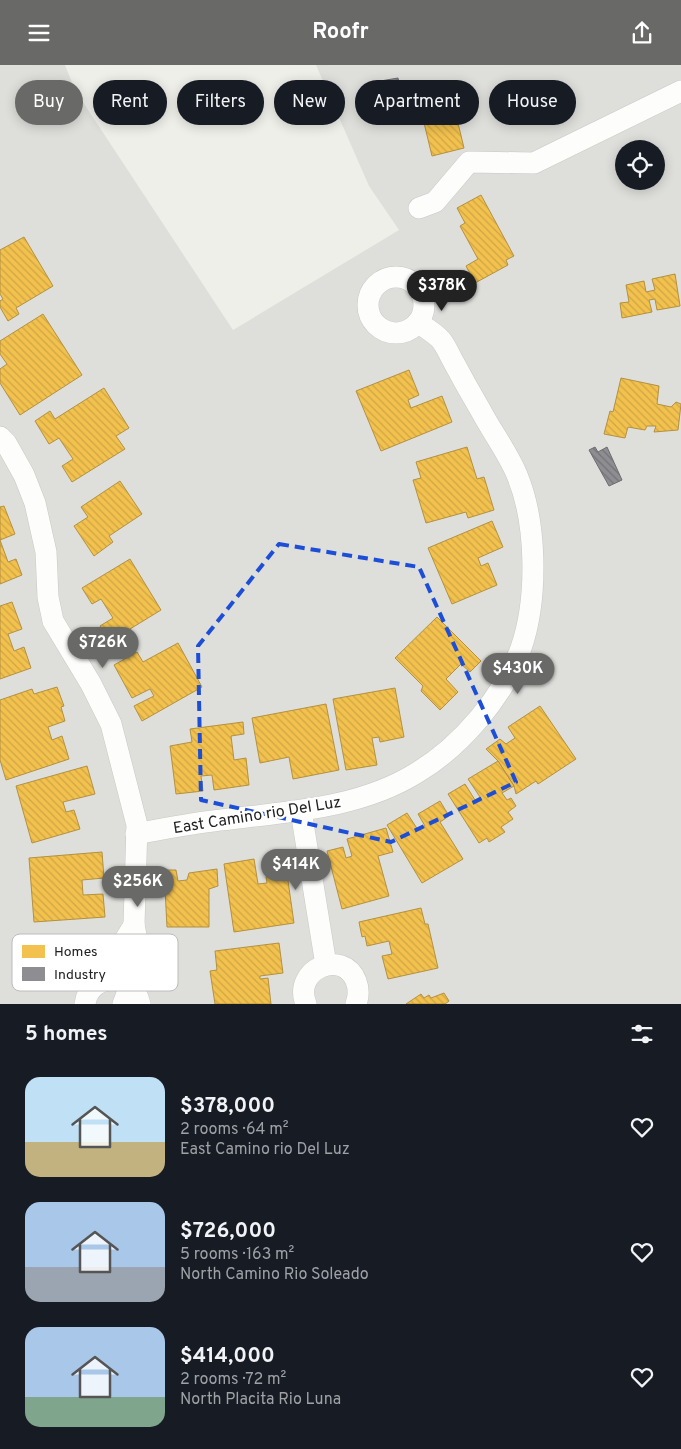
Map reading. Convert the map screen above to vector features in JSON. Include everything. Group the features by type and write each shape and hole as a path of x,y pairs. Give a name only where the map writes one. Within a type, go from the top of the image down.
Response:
{"street":[{"path":"419,208 435,202 469,163 534,163 681,91"},
{"name":"East Camino rio Del Luz","path":"136,833 210,821 301,811 339,803 383,790 418,773 441,756 478,721 502,687 521,648 528,619 533,580 532,544 527,509 517,475 441,339 418,322"},
{"path":"0,437 6,443 24,475 36,503 46,552 48,597 52,621 92,684 111,725 136,825 134,925 128,934"},
{"path":"301,811 326,965"},
{"path":"306,1004 304,987 307,978 316,968 326,965 342,966 355,977 359,987 356,1004"},
{"path":"85,1004 90,991"},
{"path":"129,991 136,992 140,1004"}],"highlighted area":[{"path":"279,544 419,567 516,782 391,842 201,800 198,646"}],"shaded area":[{"path":"0,65 65,65 71,80 15,80 15,125 83,125 83,102 93,117 93,125 98,125 233,330 399,230 369,186 342,125 345,125 345,80 323,80 316,65 681,65 681,1004 0,1004"}],"building: Homes":[{"path":"425,125 458,125 464,148 432,156"},
{"path":"481,195 514,256 506,260 508,265 475,283 466,266 478,259 460,226 465,223 457,208"},
{"path":"24,237 53,286 16,308 19,314 8,321 0,307 0,301 3,299 0,294 0,250"},
{"path":"675,274 680,306 657,310 655,299 649,300 652,312 622,318 620,303 629,302 626,285 644,281 646,292 655,290 652,279"},
{"path":"43,314 82,375 20,415 0,383 0,369 7,364 0,354 0,341"},
{"path":"409,370 419,395 408,400 411,408 442,396 452,422 381,451 356,391"},
{"path":"621,378 659,386 657,404 671,407 676,402 681,404 678,430 654,432 656,426 647,426 645,430 628,427 625,438 604,434 610,411 613,412"},
{"path":"104,388 129,428 116,436 125,449 72,482 62,466 73,459 59,438 49,444 35,421 50,411 55,419"},
{"path":"467,447 477,479 484,477 494,510 468,518 466,512 426,523 413,480 421,478 416,462"},
{"path":"120,481 142,514 109,536 113,542 94,556 74,526 88,517 81,507"},
{"path":"4,506 15,534 0,540 0,507"},
{"path":"492,521 503,547 478,558 481,566 488,563 497,585 452,604 428,548"},
{"path":"0,540 8,562 16,559 22,575 0,584"},
{"path":"130,559 161,610 130,629 132,634 113,646 100,626 113,618 101,599 92,604 82,588"},
{"path":"12,602 22,629 8,634 14,651 24,647 31,668 0,679 0,606"},
{"path":"437,617 481,661 470,672 461,664 446,679 458,692 440,710 421,691 423,686 395,658"},
{"path":"178,643 202,687 142,721 134,706 154,696 150,689 132,698 114,665 137,652 143,662"},
{"path":"57,687 64,706 61,707 65,721 48,727 52,740 62,736 69,759 6,780 0,760 0,700 32,689 34,694"},
{"path":"395,688 404,737 380,742 379,737 372,738 377,765 346,770 333,699"},
{"path":"326,704 339,770 293,779 289,757 260,763 252,718"},
{"path":"540,706 576,759 538,784 536,781 516,794 514,786 498,761 486,749 500,739 506,744 515,738 508,727"},
{"path":"243,722 244,734 231,736 234,760 246,758 249,785 214,790 212,775 201,776 203,791 176,794 170,746 192,742 190,729"},
{"path":"498,761 514,786 502,793 507,800 511,798 516,806 508,812 513,819 501,827 505,832 489,842 487,838 479,843 448,794 465,784 475,800 480,797 468,779"},
{"path":"87,766 95,794 63,802 66,812 74,810 80,829 32,843 16,786"},
{"path":"440,801 449,816 440,822 463,859 422,883 387,825 407,813 418,830 425,826 418,814"},
{"path":"386,828 393,852 378,856 389,896 342,909 327,851 343,847 346,858 352,856 347,839"},
{"path":"102,852 104,878 82,880 83,895 103,894 105,917 34,922 29,858"},
{"path":"254,859 258,884 267,883 266,877 287,874 294,923 234,932 224,864"},
{"path":"217,869 218,886 209,889 209,927 167,927 164,870 176,870 178,881 187,880 189,873"},
{"path":"421,908 425,924 428,924 438,968 388,979 382,956 392,954 389,941 367,946 365,936 362,937 359,922"},
{"path":"279,943 283,973 260,976 260,979 268,978 271,1004 215,1004 210,971 217,970 215,951"},
{"path":"444,993 449,1001 445,1004 406,1004 421,994 424,998 429,995 431,998"}],"building: Industry":[{"path":"595,447 598,452 607,447 622,480 609,486 589,450"}]}
